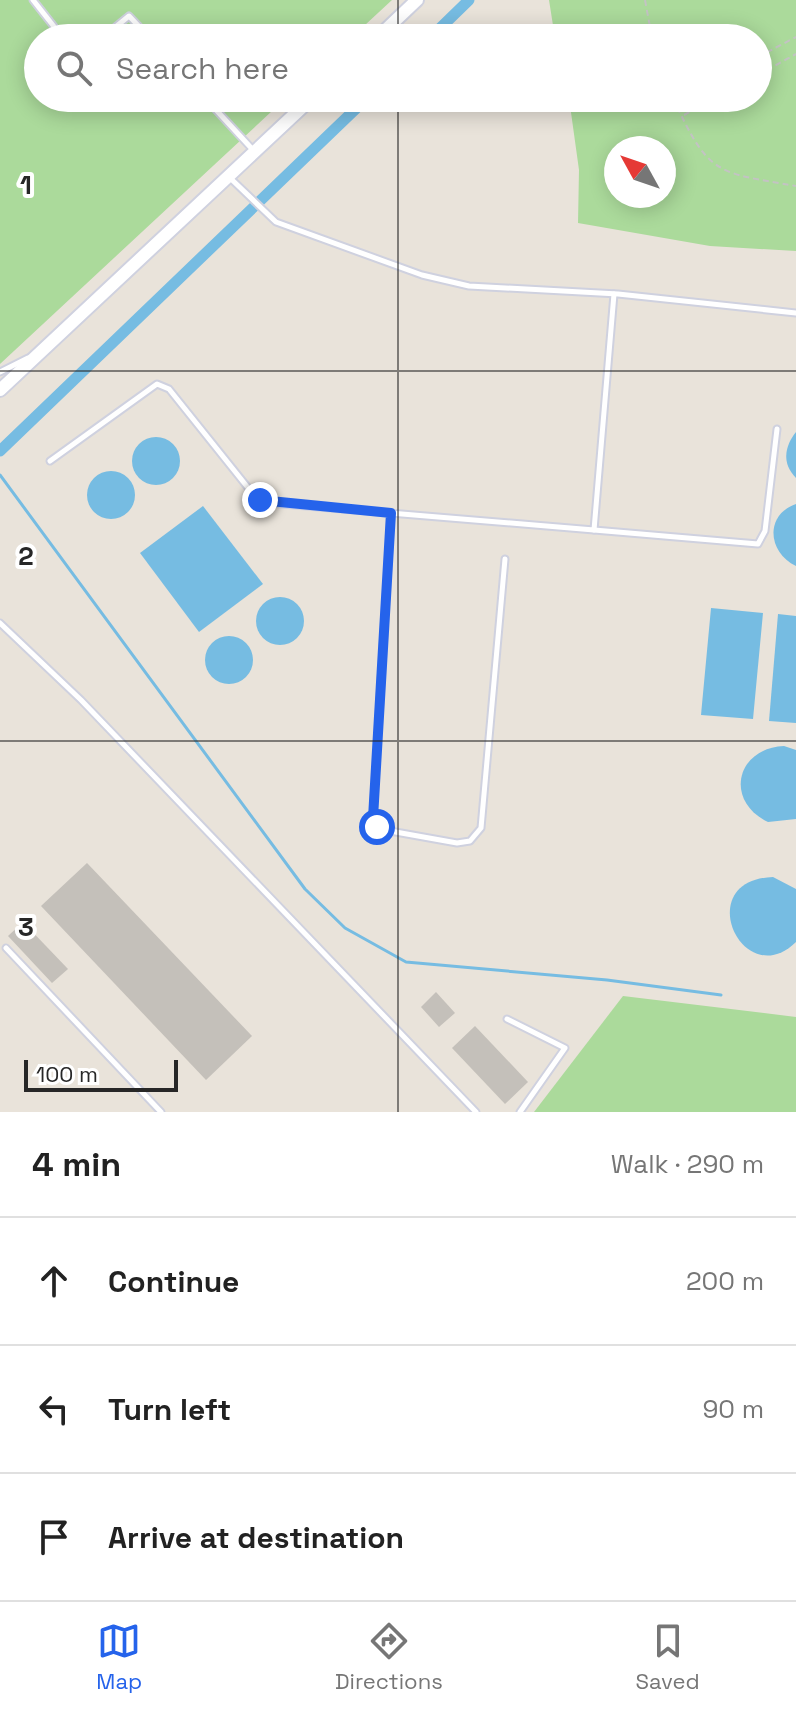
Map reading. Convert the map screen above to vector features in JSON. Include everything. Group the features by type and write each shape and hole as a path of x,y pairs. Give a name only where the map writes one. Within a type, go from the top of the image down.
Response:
{"street":[{"path":"392,24 417,0"},
{"path":"0,390 297,112"}],"lane":[{"path":"33,0 52,24"},
{"path":"119,24 129,16 137,24"},
{"path":"218,112 254,152"},
{"path":"228,176 276,222 378,261 434,278 469,286 614,294 796,313"},
{"path":"594,530 614,294"},
{"path":"0,372 40,352"},
{"path":"50,461 157,384 169,389 260,500 700,542 758,544 765,531 777,429"},
{"path":"391,513 373,818 382,829 457,843 470,841 481,828 505,559"},
{"path":"0,623 81,700 476,1112"},
{"path":"6,948 161,1112"},
{"path":"507,1019 565,1048 520,1112"}],"path":[{"path":"645,0 649,24"},
{"path":"772,50 796,37"},
{"path":"772,67 796,54"},
{"path":"680,112 708,160 722,171 796,186"},
{"path":"682,116 689,112"}],"green space":[{"path":"0,0 392,0 366,24 24,24 24,112 271,112 0,364"},
{"path":"549,0 796,0 796,251 710,246 578,223 579,170 571,112 772,112 772,24 553,24"},
{"path":"623,996 796,1017 796,1112 534,1112"}],"water":[{"path":"796,432 796,478 788,467 786,455"},
{"path":"156,437 173,444 180,461 173,478 156,485 139,478 132,461 139,444"},
{"path":"111,471 128,478 135,495 128,512 111,519 94,512 87,495 94,478"},
{"path":"796,504 796,566 780,552 774,534 779,516"},
{"path":"203,506 263,584 199,632 140,553"},
{"path":"280,597 297,604 304,621 297,638 280,645 263,638 256,621 263,604"},
{"path":"711,608 763,613 753,719 701,715"},
{"path":"778,614 796,616 796,723 769,721"},
{"path":"229,636 246,643 253,660 246,677 229,684 212,677 205,660 212,643"},
{"path":"784,746 796,750 796,819 768,822 745,802 741,789 742,777 746,765 755,756"},
{"path":"773,877 796,889 796,942 776,954 758,954 744,945 734,930 730,913 734,896 748,883"}],"building":[{"path":"87,863 252,1036 206,1080 41,906"},
{"path":"23,922 68,969 52,983 8,936"},
{"path":"436,992 455,1013 439,1027 421,1007"},
{"path":"475,1026 528,1082 505,1104 452,1048"}],"waterway":[{"path":"444,24 469,0"},
{"path":"0,451 352,112"},
{"path":"0,475 305,889 345,928 406,962 607,980 721,995"}],"route":[{"path":"260,500 391,513 373,818 377,827"}]}
